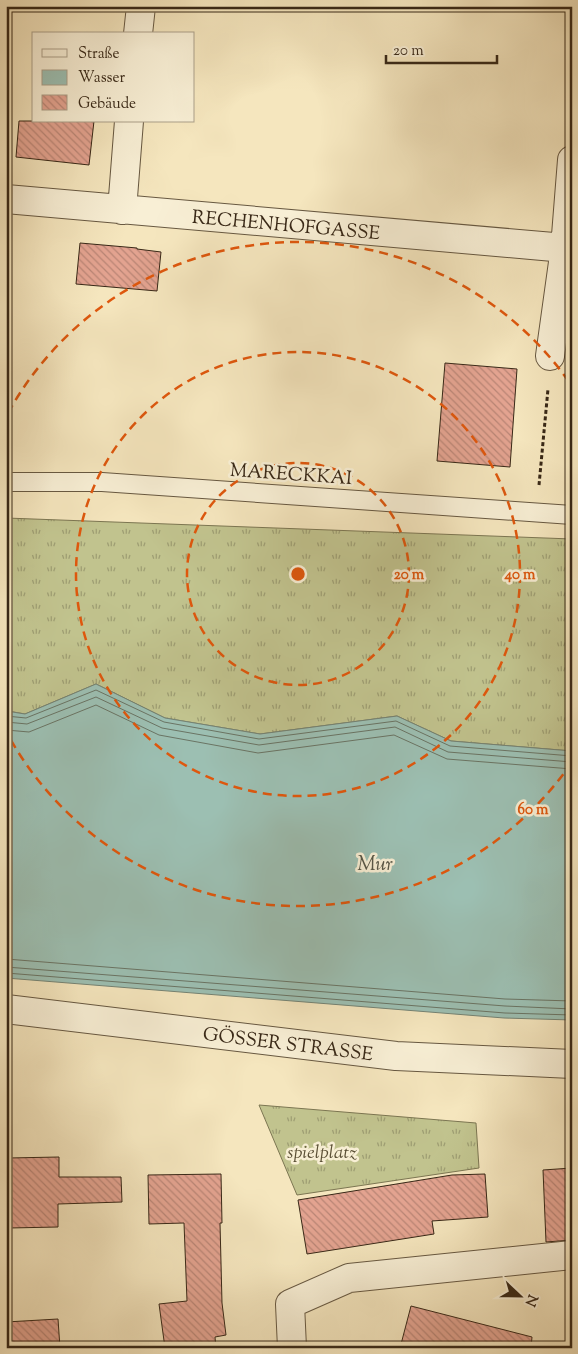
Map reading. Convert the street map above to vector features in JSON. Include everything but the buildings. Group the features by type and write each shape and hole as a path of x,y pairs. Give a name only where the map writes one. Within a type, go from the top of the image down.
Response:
{"street":[{"path":"138,32 140,6"},
{"path":"122,210 129,122"},
{"path":"550,356 565,248 572,160"},
{"name":"RECHENHOFGASSE","path":"6,199 565,248"},
{"name":"GÖSSER STRASSE","path":"6,1009 396,1056 572,1064"},
{"path":"292,1348 290,1304 350,1278 572,1255"}],"lane":[{"name":"MARECKKAI","path":"6,482 102,482 572,515"}],"path":[{"path":"537,512 550,356"}],"green space":[{"path":"6,518 572,539 572,751 451,741 397,716 260,734 165,718 96,684 25,714 6,711"},
{"name":"spielplatz","path":"259,1105 476,1123 479,1168 297,1195"}],"water":[{"name":"Mur","path":"96,684 165,718 260,734 397,716 451,741 572,751 572,1020 504,1018 6,978 6,711 25,714"}]}
